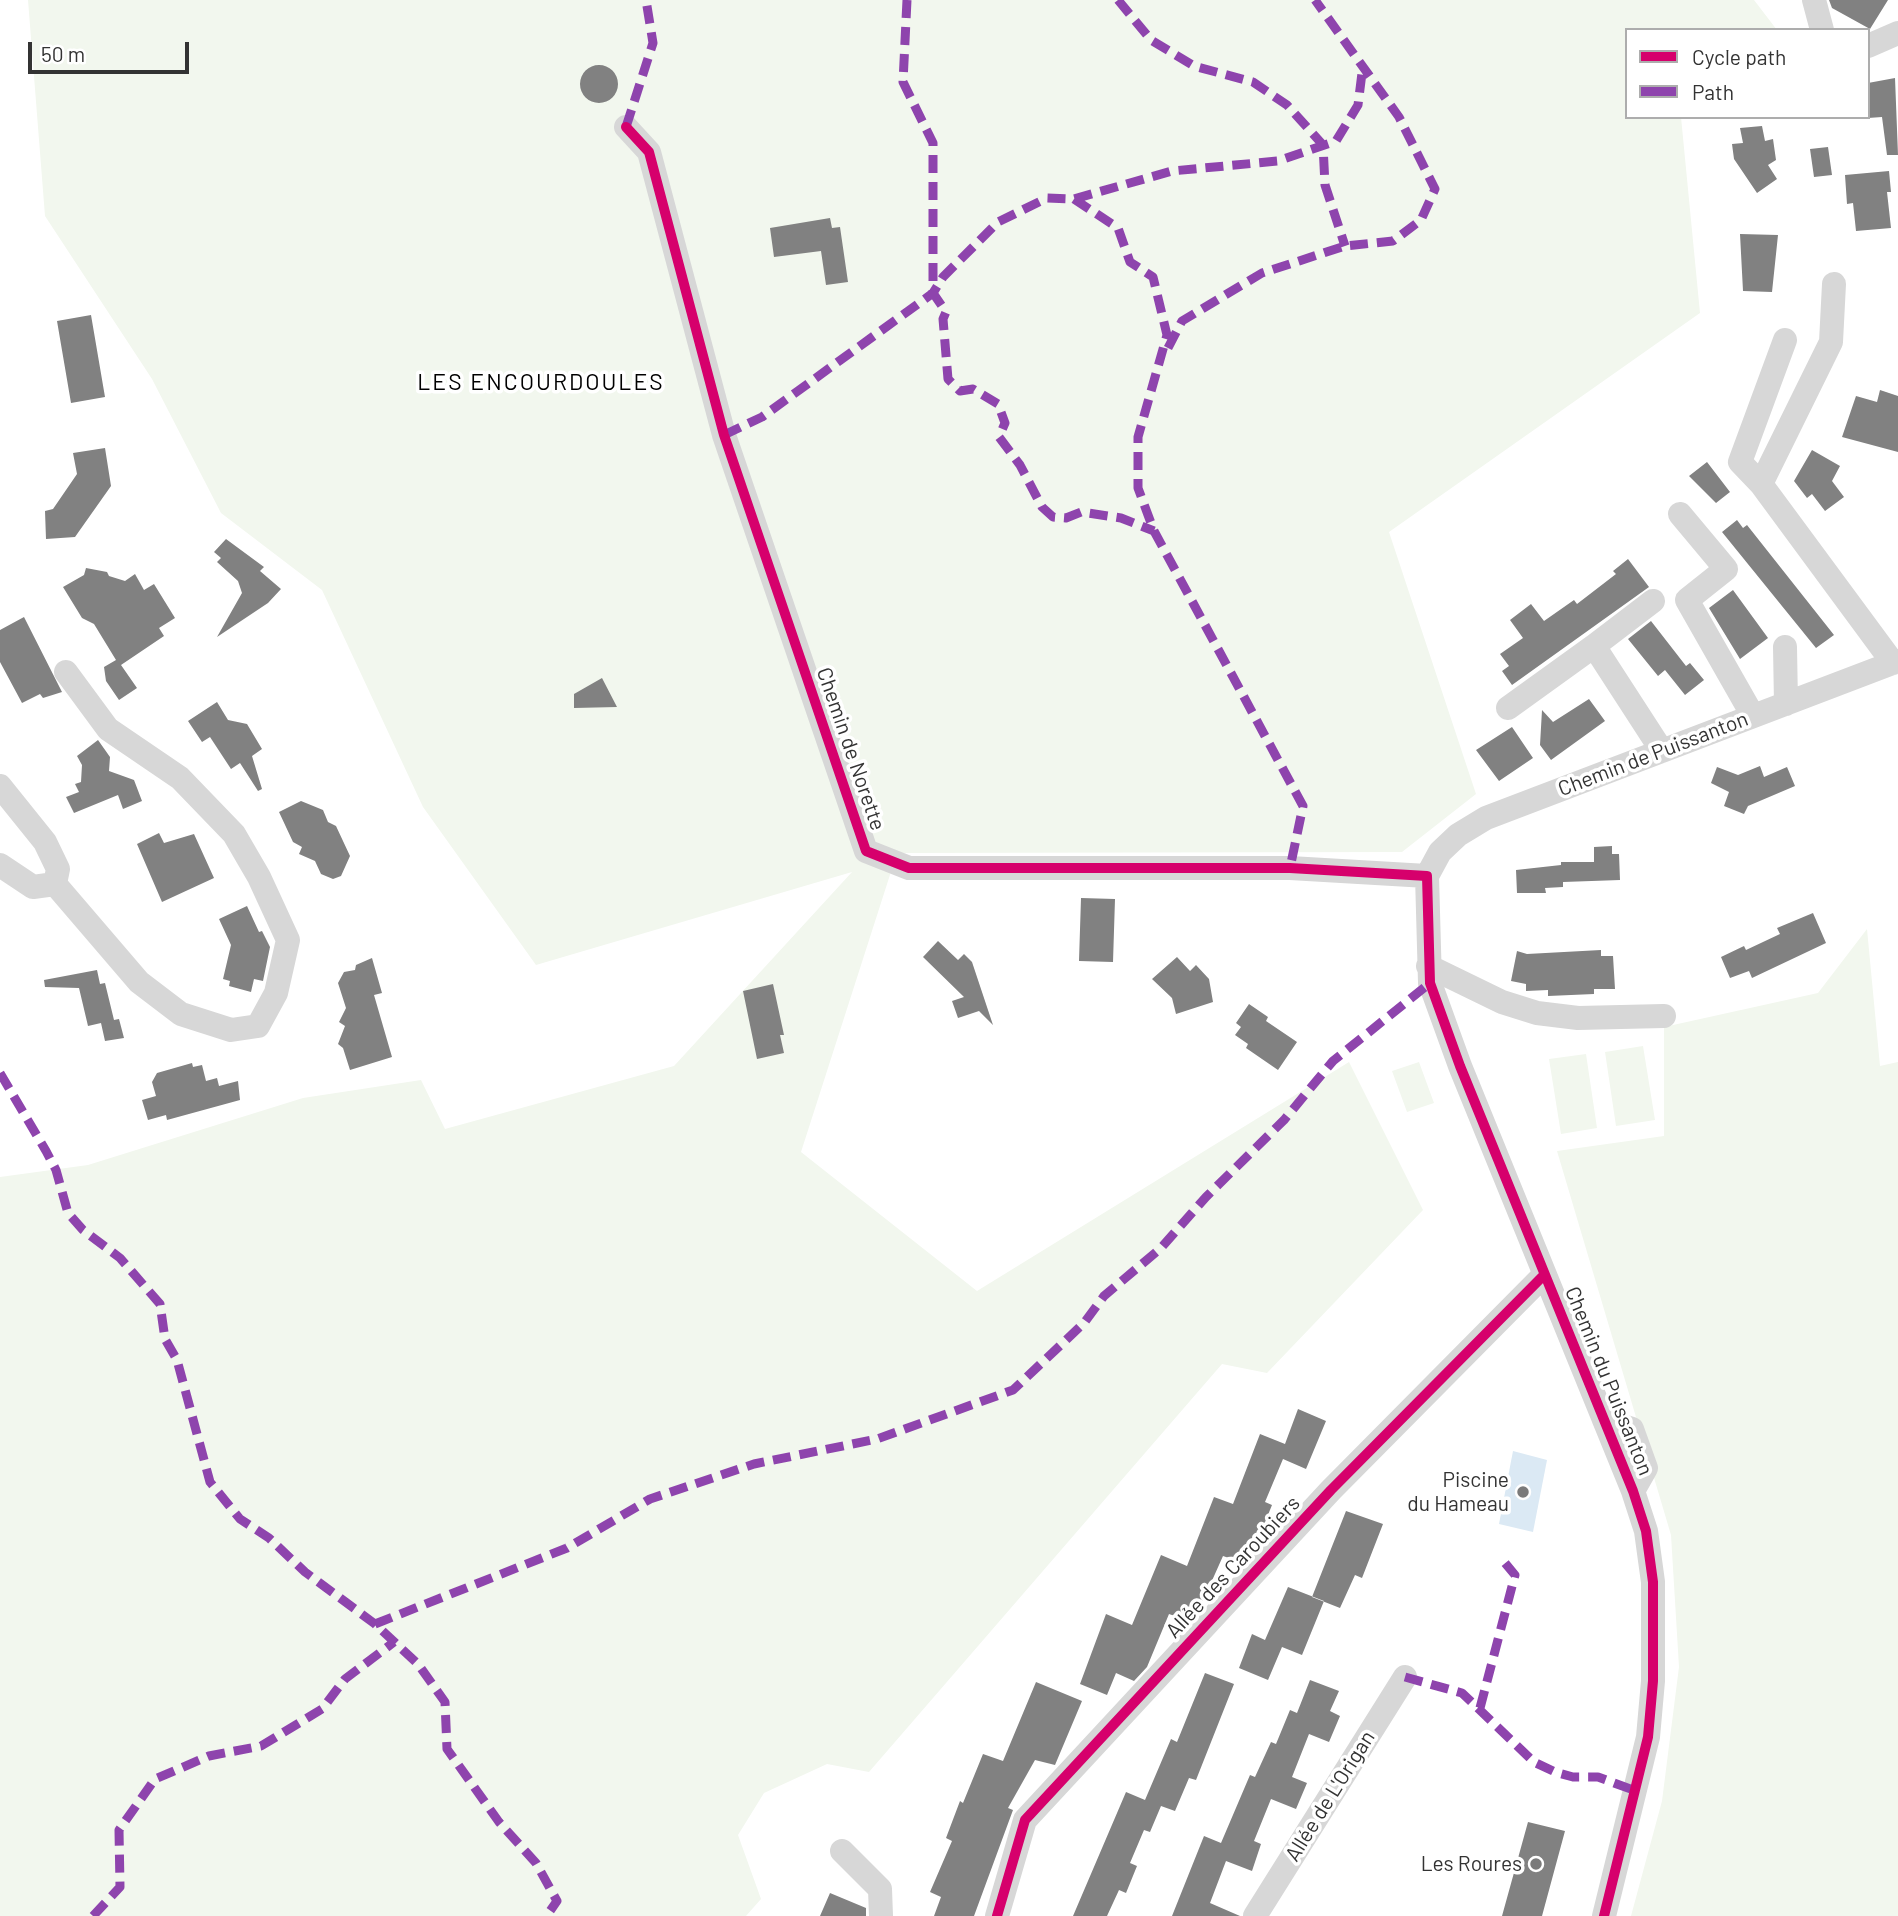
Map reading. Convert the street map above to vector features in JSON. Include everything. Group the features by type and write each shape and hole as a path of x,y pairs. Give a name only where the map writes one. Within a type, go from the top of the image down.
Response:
{"street":[{"path":"1814,0 1821,28"},
{"path":"1870,45 1898,33"},
{"name":"Chemin de Norette","path":"626,127 649,152 723,435 866,850 909,868 1290,868 1427,876"},
{"path":"1761,484 1831,342 1834,284"},
{"path":"1785,340 1740,462 1761,484 1896,658"},
{"path":"1680,514 1726,569 1688,600 1753,716"},
{"path":"1508,708 1653,601"},
{"path":"1594,646 1662,751"},
{"path":"1785,648 1786,704"},
{"name":"Chemin de Puissanton","path":"1427,876 1440,852 1458,835 1486,818 1786,704 1896,658"},
{"path":"55,884 139,982 181,1014 231,1030 258,1026 276,993 288,940 259,877 234,834 180,778 108,729 66,672"},
{"path":"0,786 45,842 58,869 55,884"},
{"path":"0,865 33,887 55,884"},
{"name":"Chemin du Puissanton","path":"1427,876 1430,983 1460,1066 1633,1490 1646,1531 1653,1582 1653,1681 1648,1737 1604,1916"},
{"path":"1428,966 1502,1002 1537,1013 1577,1018 1664,1016"},
{"name":"Allée des Caroubiers","path":"997,1916 1025,1820 1331,1490 1544,1275"},
{"name":"Allée de L'Origan","path":"1255,1916 1405,1677"},
{"path":"842,1851 880,1889 881,1916"}],"shaded area":[{"path":"28,0 1754,0 1775,28 1625,28 1625,119 1681,119 1700,313 1389,532 1476,794 1402,852 897,853 801,1152 977,1291 1349,1062 1423,1210 1267,1373 1222,1364 869,1772 827,1764 764,1793 738,1835 761,1899 746,1916 0,1916 0,1177 88,1165 303,1098 421,1080 445,1129 674,1066 852,872 536,965 423,807 322,590 221,513 152,379 45,216"},
{"path":"1867,929 1880,1066 1898,1062 1898,1916 1631,1916 1662,1801 1679,1667 1671,1535 1557,1151 1664,1136 1664,1027 1818,993"},
{"path":"1643,1046 1655,1120 1616,1126 1605,1052"},
{"path":"1586,1054 1597,1128 1561,1134 1549,1059"},
{"path":"1419,1062 1434,1103 1407,1112 1392,1071"},
{"name":"Piscine du Hameau","path":"1513,1451 1547,1460 1533,1532 1499,1524"}],"building":[{"path":"1829,0 1888,0 1870,29 1832,8"},
{"path":"599,65 612,71 618,84 612,97 599,103 586,97 580,84 586,71"},
{"path":"1895,78 1898,155 1887,155 1882,117 1870,118 1870,83"},
{"path":"1762,126 1765,141 1773,139 1776,160 1768,165 1777,179 1757,193 1734,159 1732,144 1743,143 1740,128"},
{"path":"1828,147 1832,175 1814,177 1810,149"},
{"path":"1889,171 1891,192 1887,192 1891,228 1856,231 1853,203 1847,204 1845,175"},
{"path":"830,218 832,228 840,227 848,282 826,285 821,251 774,257 770,228"},
{"path":"1740,234 1778,235 1772,292 1743,291"},
{"path":"91,315 105,397 71,403 57,321"},
{"path":"1880,390 1898,396 1898,452 1842,437 1856,396 1877,402"},
{"path":"105,448 111,486 75,537 46,539 45,511 53,509 77,474 73,453"},
{"path":"1812,450 1840,466 1832,481 1844,497 1825,511 1812,494 1807,498 1794,481"},
{"path":"1707,462 1730,492 1716,503 1689,476"},
{"path":"1737,520 1743,528 1747,525 1834,635 1816,648 1722,532"},
{"path":"226,539 264,567 260,571 281,589 268,603 217,637 242,593 238,581 217,562 221,558 214,552"},
{"path":"1628,559 1649,587 1512,685 1502,671 1509,666 1500,654 1523,638 1510,620 1531,604 1544,621 1574,600 1577,604 1616,574 1613,571"},
{"path":"86,568 107,572 109,576 125,581 135,574 144,590 154,584 175,618 159,628 164,636 121,665 137,688 119,700 106,681 104,667 116,660 94,624 82,618 63,587 84,575"},
{"path":"1733,590 1768,638 1740,659 1709,608"},
{"path":"24,617 62,692 43,698 40,694 22,703 0,662 0,630"},
{"path":"1651,621 1686,666 1690,663 1704,680 1685,695 1665,670 1658,676 1628,639"},
{"path":"602,678 617,707 574,708 574,694"},
{"path":"1589,699 1605,721 1551,760 1540,745 1542,710 1553,722"},
{"path":"217,702 228,720 247,724 262,749 252,756 262,789 258,791 240,763 231,769 210,737 202,742 188,721"},
{"path":"1512,727 1533,758 1499,781 1476,750"},
{"path":"98,740 110,757 109,771 134,780 142,801 123,809 118,795 74,813 66,797 79,792 75,784 81,782 82,765 77,756"},
{"path":"1760,766 1764,777 1787,767 1795,786 1748,806 1744,814 1724,806 1729,792 1711,783 1717,767 1738,775"},
{"path":"301,801 323,810 328,822 336,826 350,856 341,876 333,879 321,874 315,861 299,854 302,847 293,842 279,812"},
{"path":"159,833 164,843 194,834 214,878 162,902 137,844"},
{"path":"1612,846 1612,854 1619,854 1620,880 1563,882 1563,887 1545,888 1546,893 1517,893 1516,870 1561,865 1561,862 1594,862 1594,847"},
{"path":"1081,898 1115,899 1113,962 1079,961"},
{"path":"247,906 259,932 262,931 270,947 263,981 254,979 251,992 229,986 230,981 223,979 231,945 219,919"},
{"path":"1813,913 1826,943 1752,978 1749,971 1730,978 1721,957 1744,946 1746,950 1780,934 1777,928"},
{"path":"938,941 958,960 964,954 972,962 993,1025 979,1011 958,1018 952,1001 964,997 923,957"},
{"path":"1601,950 1601,956 1613,956 1615,989 1594,989 1594,994 1548,996 1548,990 1526,991 1526,984 1511,981 1517,951 1527,954"},
{"path":"1177,957 1190,971 1196,965 1209,979 1213,1002 1176,1014 1172,998 1152,979"},
{"path":"372,958 382,993 374,995 392,1057 350,1070 343,1048 338,1044 345,1026 339,1022 346,1008 338,983 344,972 355,970 356,965"},
{"path":"97,970 100,984 105,983 114,1020 119,1019 124,1038 105,1041 101,1023 88,1026 79,988 45,987 44,980"},
{"path":"773,984 784,1035 780,1035 784,1053 757,1059 743,991"},
{"path":"1249,1004 1268,1017 1266,1021 1297,1042 1278,1070 1246,1048 1248,1044 1235,1035 1241,1027 1236,1023"},
{"path":"192,1063 193,1067 202,1065 206,1081 217,1078 219,1086 238,1081 240,1100 167,1120 166,1115 148,1120 142,1100 156,1096 152,1082 157,1073"},
{"path":"1298,1409 1326,1421 1306,1469 1283,1459 1265,1502 1272,1505 1253,1552 1243,1563 1223,1556 1198,1612 1189,1621 1169,1614 1147,1667 1134,1681 1116,1673 1107,1695 1080,1684 1106,1614 1132,1625 1161,1555 1187,1566 1214,1497 1233,1504 1260,1434 1285,1444"},
{"path":"1346,1511 1383,1524 1362,1578 1355,1575 1340,1608 1312,1597"},
{"path":"1288,1587 1324,1601 1302,1655 1282,1647 1268,1680 1239,1668 1252,1634 1265,1640"},
{"path":"1205,1673 1234,1684 1196,1780 1189,1778 1175,1811 1161,1806 1150,1832 1144,1830 1130,1863 1137,1866 1126,1893 1119,1890 1107,1916 1073,1916 1126,1792 1145,1800 1171,1739 1177,1742"},
{"path":"1310,1680 1339,1691 1330,1711 1340,1716 1329,1742 1309,1734 1292,1777 1307,1783 1296,1809 1271,1799 1254,1841 1261,1844 1252,1871 1226,1861 1210,1903 1240,1916 1172,1916 1204,1836 1221,1843 1250,1775 1255,1777 1271,1742 1276,1744 1290,1710 1297,1713"},
{"path":"1036,1682 1082,1701 1055,1765 1035,1760 1008,1808 1013,1810 974,1916 934,1916 941,1897 930,1892 952,1841 946,1838 960,1801 963,1803 983,1754 1003,1761"},
{"name":"Les Roures","path":"1528,1822 1565,1831 1542,1916 1502,1916"},
{"path":"830,1893 866,1908 866,1916 820,1916"}],"marked path":[{"path":"626,127 653,43 646,0"},
{"path":"907,0 903,82 933,143 933,293 946,312 943,319 948,379 960,391 973,389 998,404 1005,423 999,437 1020,465 1042,507 1053,517 1066,518 1081,512 1121,518 1154,531"},
{"path":"1118,0 1151,40 1194,66 1253,82 1287,105 1323,145 1325,185 1345,246"},
{"path":"1168,348 1182,321 1262,273 1345,246 1393,241 1421,220 1435,189 1399,117 1315,0"},
{"path":"724,435 762,417 933,293 943,277 998,222 1047,198 1074,199 1172,171 1278,161 1336,141 1358,105 1363,65"},
{"path":"1074,199 1118,228 1130,262 1153,277 1167,335 1138,437 1138,488 1154,531 1303,806 1290,868"},
{"path":"375,1624 567,1548 650,1499 754,1464 877,1439 1013,1390 1084,1323 1104,1296 1161,1248 1206,1197 1284,1120 1333,1061 1430,983"},
{"path":"0,1073 56,1170 68,1213 83,1230 120,1258 160,1304 165,1339 177,1360 210,1482 240,1519 269,1538 305,1572 375,1624 418,1664 445,1702 447,1749 499,1822 536,1863 557,1901 550,1911 552,1916"},
{"path":"1480,1708 1515,1575 1501,1558"},
{"path":"93,1916 120,1887 119,1830 155,1779 209,1756 261,1746 322,1709 345,1679 394,1642"},
{"path":"1405,1677 1462,1693 1534,1762 1555,1772 1573,1777 1598,1777 1636,1791"}],"cycle path":[{"path":"626,127 649,152 724,435 866,851 909,868 1290,868 1427,876 1430,983 1460,1066 1633,1491 1646,1531 1653,1582 1653,1681 1648,1737 1604,1916"},
{"path":"997,1916 1025,1820 1331,1490 1544,1275"}],"place":[{"name":"Piscine du Hameau","path":"1523,1492"},
{"name":"Les Roures","path":"1536,1864"}],"district":[{"name":"LES ENCOURDOULES","path":"541,382"}]}
